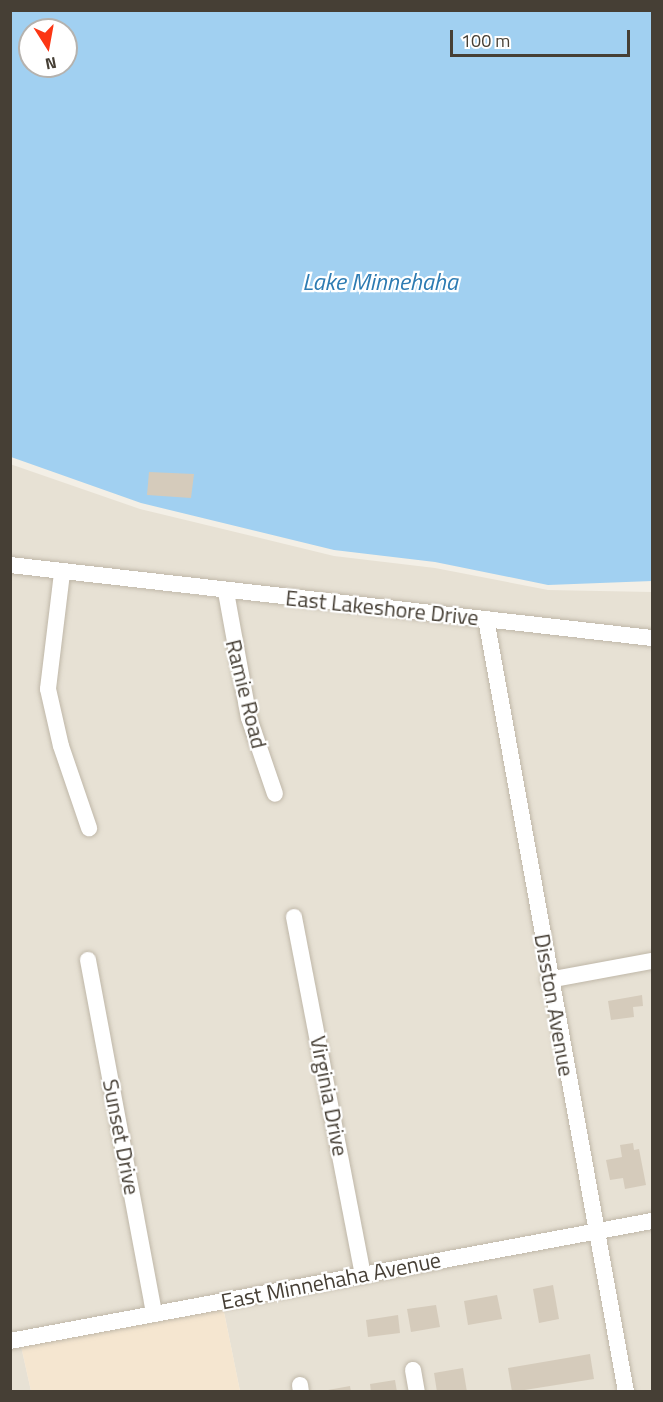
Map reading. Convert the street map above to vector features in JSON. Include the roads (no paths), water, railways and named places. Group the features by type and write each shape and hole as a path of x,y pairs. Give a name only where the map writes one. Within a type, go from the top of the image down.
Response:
{"street":[{"name":"East Lakeshore Drive","path":"10,565 226,592 652,638"},
{"path":"62,573 48,689 61,746 89,828"},
{"name":"Ramie Road","path":"226,592 249,718 275,794"},
{"name":"Disston Avenue","path":"486,619 549,980 626,1392"},
{"name":"Virginia Drive","path":"294,917 363,1275"},
{"name":"Sunset Drive","path":"88,960 154,1314"},
{"path":"549,980 652,961"},
{"name":"East Minnehaha Avenue","path":"10,1341 652,1221"},
{"path":"413,1370 417,1392"}],"water":[{"name":"Lake Minnehaha","path":"10,11 652,11 652,581 548,585 435,562 334,550 141,503 11,457"}]}
